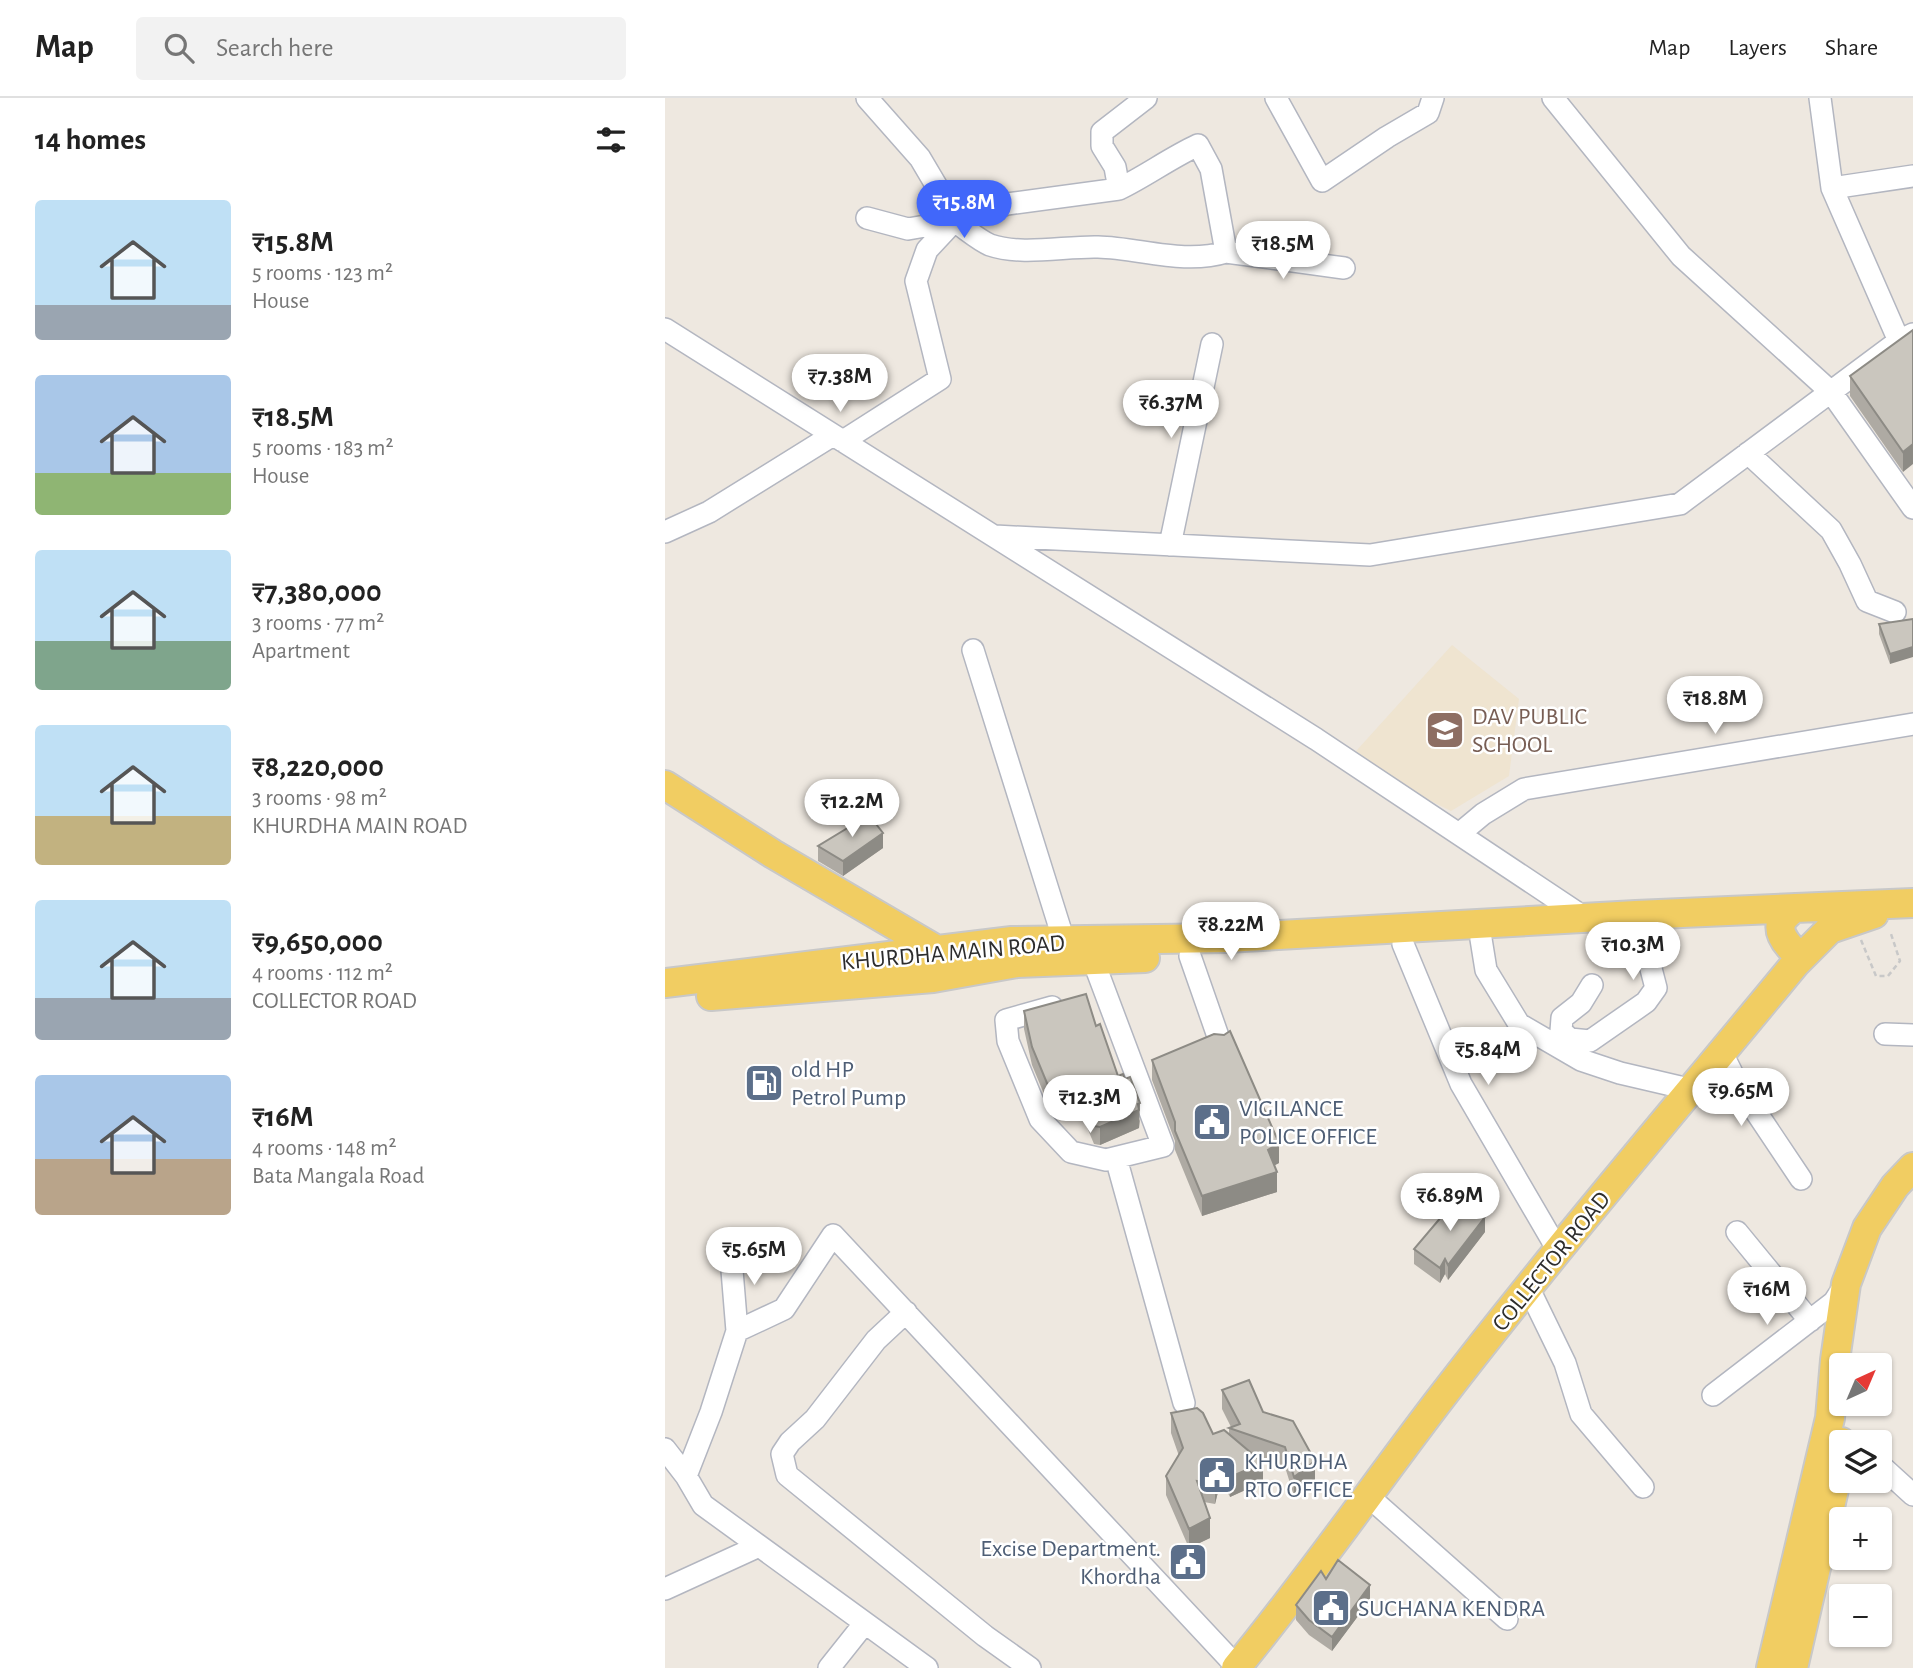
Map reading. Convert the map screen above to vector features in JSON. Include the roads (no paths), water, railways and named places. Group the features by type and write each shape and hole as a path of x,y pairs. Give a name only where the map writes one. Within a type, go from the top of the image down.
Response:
{"main road":[{"path":"665,785 940,963"},
{"name":"KHURDHA MAIN ROAD","path":"665,983 940,963 1017,963 1190,956 1641,930 1810,926 1910,903"},
{"path":"1810,926 1910,903"},
{"name":"KHURDHA MAIN ROAD","path":"665,999 940,963 1012,941 1226,938 1585,918 1810,926"},
{"name":"COLLECTOR ROAD","path":"1228,1664 1491,1326 1529,1289 1721,1053 1810,926"},
{"name":"COLLECTOR ROAD","path":"1228,1664 1289,1604 1437,1403 1552,1240 1810,926"},
{"path":"1843,1430 1835,1360 1846,1283 1867,1228 1895,1186 1913,1167"},
{"path":"1850,1353 1856,1291 1879,1233 1913,1188"},
{"path":"1771,1668 1829,1476"},
{"path":"1793,1668 1833,1493"}],"street":[{"path":"867,98 920,158 954,221 990,245 1032,251 1099,247 1149,254 1212,256 1226,252 1344,268"},
{"path":"1118,189 1115,167 1102,146 1102,132 1146,98"},
{"path":"1276,98 1322,181 1387,136 1428,113 1433,98"},
{"path":"1553,98 1681,256 1831,392 1913,508"},
{"path":"992,536 1370,555 1680,505 1906,338 1832,188 1820,98"},
{"path":"867,218 908,229 954,221 1007,204 1118,189 1145,177 1174,156 1198,145 1210,169 1226,252"},
{"path":"1832,188 1913,176"},
{"path":"665,532 709,512 940,379 916,281 927,250 954,221"},
{"path":"665,329 1316,739 1585,918"},
{"path":"1170,545 1212,344"},
{"path":"1748,453 1831,530 1867,601 1895,612"},
{"path":"973,650 1064,941"},
{"path":"1459,834 1483,814 1524,789 1913,724"},
{"path":"1592,985 1581,1003 1562,1018 1561,1031 1570,1039 1590,1041 1646,1002 1656,988 1641,930"},
{"path":"1481,939 1486,970 1519,1024 1580,1060 1620,1073 1680,1087"},
{"path":"1403,944 1461,1084 1552,1240"},
{"path":"1190,956 1220,1042"},
{"path":"1069,1003 1006,1020 1008,1041 1040,1119 1071,1152 1106,1160 1163,1146 1093,960"},
{"path":"1885,1034 1913,1035"},
{"path":"1721,1053 1738,1085 1801,1180"},
{"path":"1116,1158 1184,1404"},
{"path":"1737,1232 1809,1321"},
{"path":"737,1331 784,1309 833,1235 1228,1664"},
{"path":"686,1476 711,1412 737,1331 730,1245"},
{"path":"1713,1395 1834,1302 1846,1283"},
{"path":"1529,1289 1565,1363 1581,1413 1643,1487"},
{"path":"906,1312 876,1340 815,1419 790,1441 782,1454 787,1475 985,1636 1030,1668"},
{"path":"665,1449 686,1476 703,1505 927,1668"},
{"path":"1892,1476 1913,1495"},
{"path":"1368,1496 1507,1619"},
{"path":"665,1589 759,1546"},
{"path":"829,1668 865,1624"}],"place":[{"name":"DAV PUBLIC SCHOOL","path":"1445,730"},
{"name":"old HP Petrol Pump","path":"764,1083"},
{"name":"VIGILANCE POLICE OFFICE","path":"1212,1122"},
{"name":"KHURDHA RTO OFFICE","path":"1217,1475"},
{"name":"Excise Department. Khordha","path":"1188,1562"},
{"name":"SUCHANA KENDRA","path":"1331,1608"}]}
